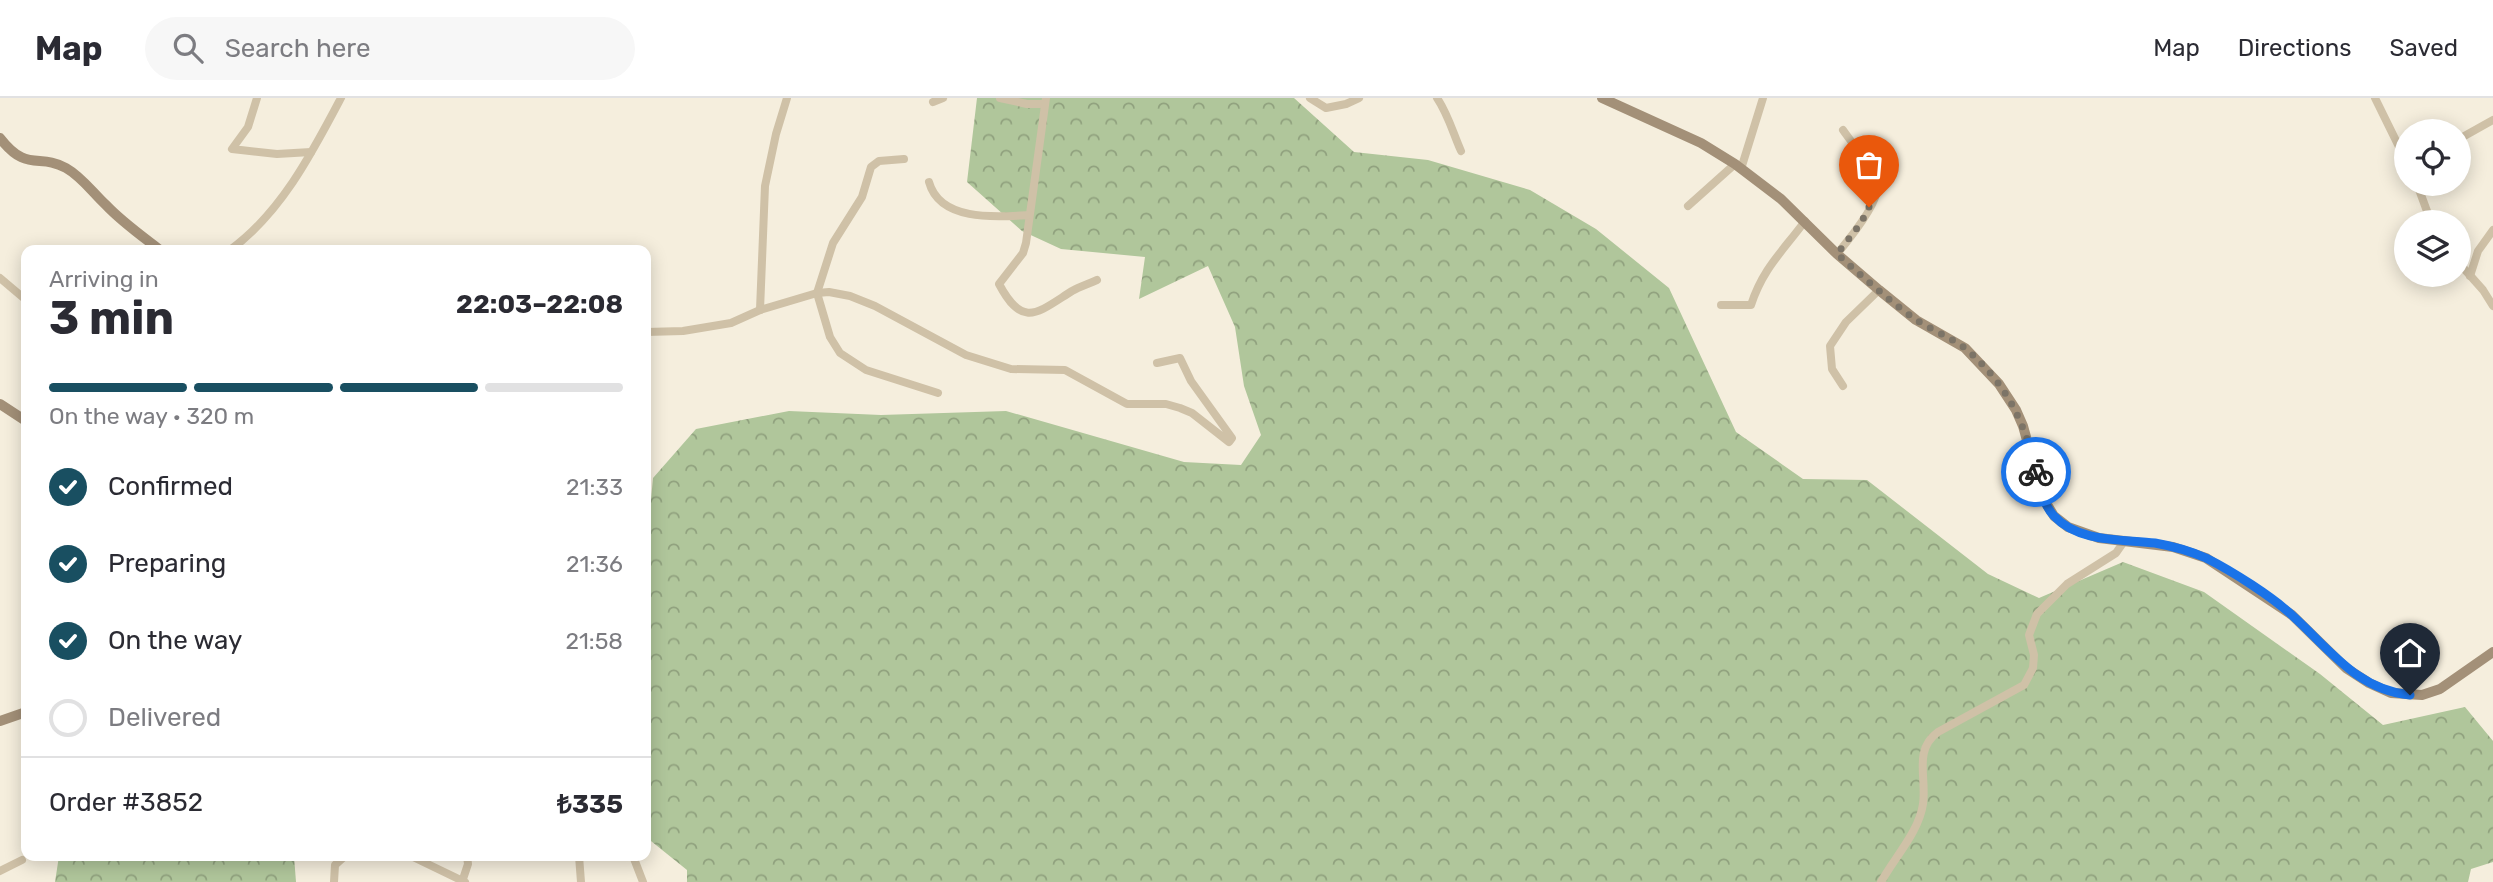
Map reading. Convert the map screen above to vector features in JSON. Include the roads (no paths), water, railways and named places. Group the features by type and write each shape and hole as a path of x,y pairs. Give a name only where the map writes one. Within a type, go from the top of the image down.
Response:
{"main road":[{"path":"1602,98 1701,143 1738,166 1771,190 1837,254 1916,320 1965,348 1999,384 2016,410 2043,498 2054,516 2079,532 2099,538 2173,547 2206,558 2292,615 2346,668 2391,693 2422,695 2440,689 2493,652"},
{"path":"1,143 24,159 68,169 154,245"},
{"path":"0,404 21,418"},
{"path":"0,721 21,714"}],"street":[{"path":"257,98 248,127 232,149 277,154 311,152"},
{"path":"236,245 263,222 286,192 341,98"},
{"path":"760,310 765,186 787,98"},
{"path":"933,102 943,98"},
{"path":"1000,98 1027,104 1045,101 1023,253 999,284 1016,309 1031,314 1042,311 1075,289 1097,281"},
{"path":"1310,98 1326,108 1333,108 1359,98"},
{"path":"1437,98 1447,113 1449,125 1461,151"},
{"path":"1688,206 1738,166 1763,98"},
{"path":"2375,98 2394,137"},
{"path":"2471,132 2493,120"},
{"path":"1837,254 1861,223 1877,192 1874,177 1843,130"},
{"path":"904,159 879,161 871,167 862,197 833,243 817,293 830,337 840,353 866,370 938,393"},
{"path":"929,182 931,190 939,199 953,209 993,217 1029,215"},
{"path":"1721,305 1751,305 1758,283 1770,263 1805,221"},
{"path":"2471,273 2478,251 2493,230"},
{"path":"2471,277 2493,306"},
{"path":"0,278 21,296"},
{"path":"1843,386 1832,369 1829,346 1846,322 1879,290"},
{"path":"651,332 683,331 731,323 760,310 817,293 830,292 850,296 875,306 966,355 1011,369 1065,370 1127,404 1166,404 1180,408 1192,413 1228,442 1232,438 1191,381 1180,358 1157,363"},
{"path":"1881,882 1915,827 1922,810 1922,758 1926,743 1938,732 2024,685 2033,668 2034,655 2029,635 2037,614 2067,584 2116,553 2125,540"},
{"path":"0,872 21,861"},
{"path":"334,882 335,865 339,861"},
{"path":"421,861 463,881 468,861"},
{"path":"579,861 581,882"},
{"path":"636,861 643,882"}]}
